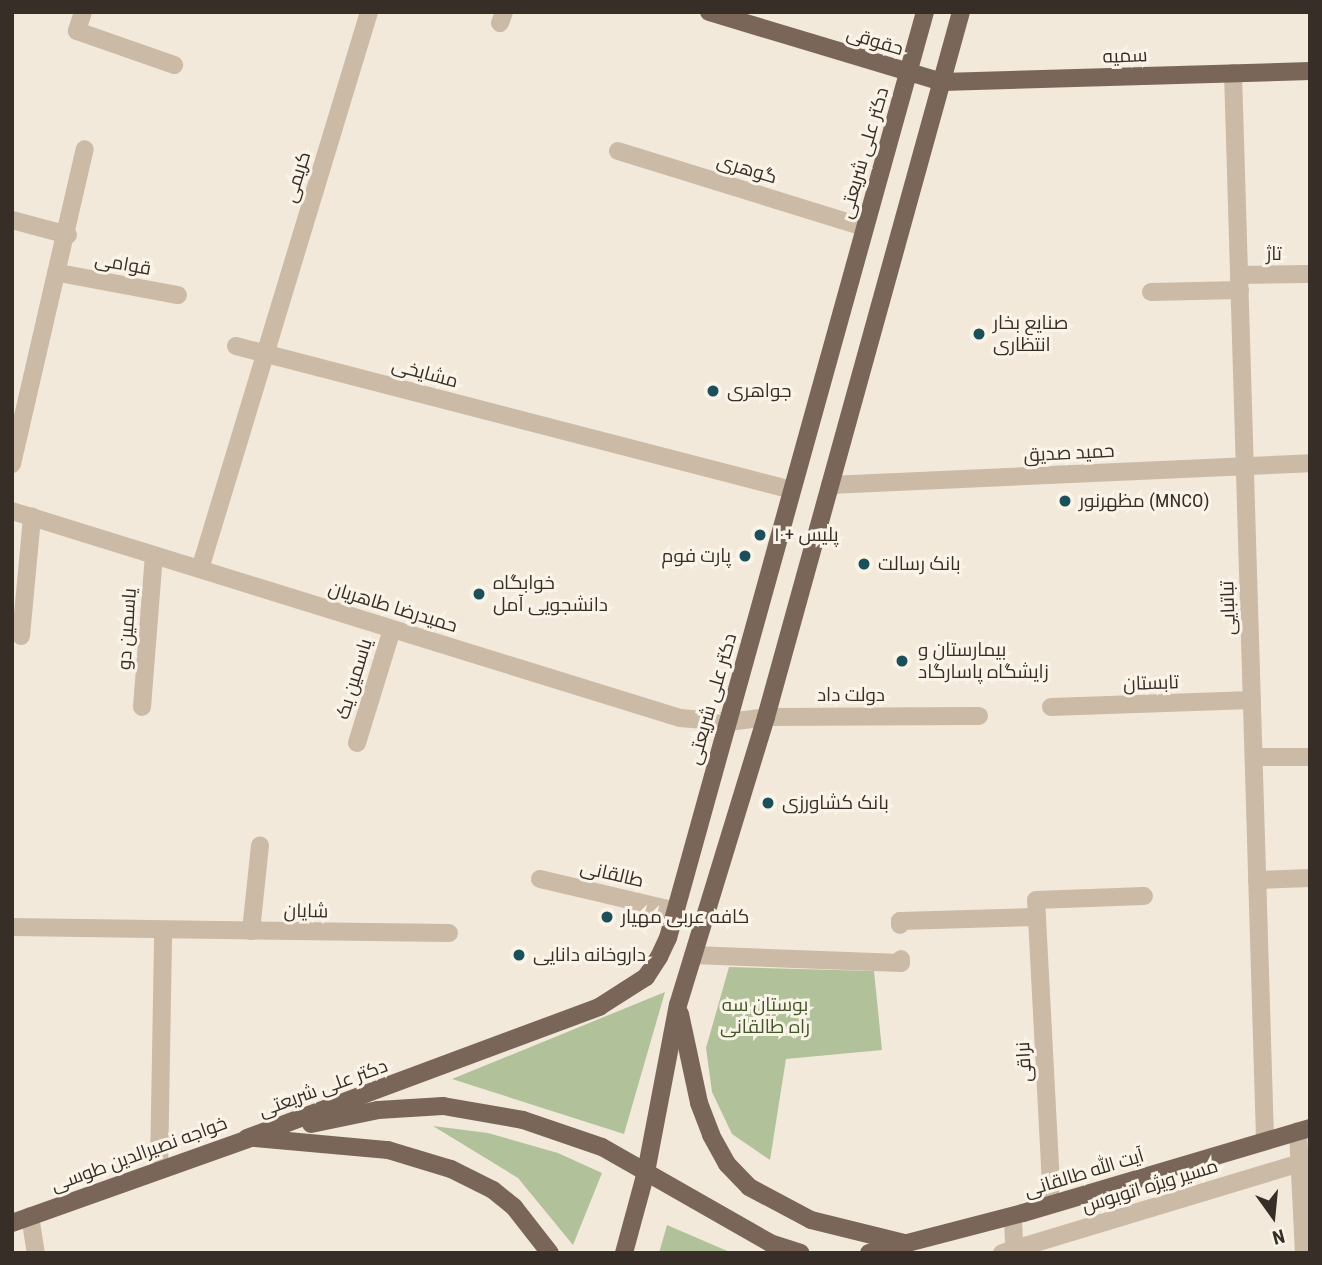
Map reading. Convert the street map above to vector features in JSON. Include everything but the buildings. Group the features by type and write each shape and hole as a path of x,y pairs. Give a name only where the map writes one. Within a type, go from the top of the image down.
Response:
{"main road":[{"name":"حقوقی","path":"709,12 942,82"},
{"name":"دکتر علی شریعتی","path":"247,1138 446,1067 625,995 646,977 659,957 676,911 925,12"},
{"path":"624,1253 646,1172 678,1005 766,717 961,12"},
{"name":"سمیه","path":"942,82 1310,71"},
{"path":"678,1005 699,1102 711,1135 734,1172 772,1203 811,1220 907,1244"},
{"name":"خواجه نصیرالدین طوسی","path":"12,1223 247,1138 378,1110 443,1107 564,1131 646,1172"},
{"name":"آیت الله طالقانی","path":"869,1253 1013,1216 1304,1129"},
{"path":"247,1138 388,1150 438,1164 494,1190 527,1220 550,1253"},
{"path":"646,1172 770,1243 800,1253"}],"street":[{"path":"83,12 77,32 174,65"},
{"name":"کریمی","path":"265,354 369,12"},
{"name":"تباتبایی","path":"1233,74 1265,1141"},
{"path":"12,464 68,235 85,149"},
{"name":"گوهری","path":"618,151 864,228"},
{"path":"12,220 68,235"},
{"name":"قوامی","path":"59,273 178,295"},
{"name":"تاژ","path":"1152,292 1310,274"},
{"name":"مشایخی","path":"236,346 792,490"},
{"path":"200,569 265,354"},
{"name":"حمید صدیق","path":"830,485 1310,463"},
{"name":"حمیدرضا طاهریان","path":"12,511 680,718 728,722 766,717"},
{"path":"21,636 32,517"},
{"name":"یاسمین دو","path":"142,707 154,555"},
{"name":"یاسمین یک","path":"357,743 392,628"},
{"name":"تابستان","path":"1051,707 1252,701"},
{"name":"دولت داد","path":"766,717 979,716"},
{"path":"1254,757 1310,757"},
{"path":"251,931 260,845"},
{"path":"1257,880 1310,878"},
{"name":"طالقانی","path":"540,879 676,911"},
{"path":"900,925 900,921 1037,917 1036,900 1144,896"},
{"name":"نراقی","path":"1037,917 1052,1204"},
{"name":"شایان","path":"12,927 449,933"},
{"path":"159,1169 163,930"},
{"path":"693,955 901,963 901,958"},
{"path":"1304,1129 1304,1253"},
{"name":"مسیر ویژه اتوبوس","path":"1010,1252 1305,1162"},
{"path":"30,1216 36,1253"},
{"path":"1010,1252 1013,1216"}],"green space":[{"name":"بوستان سه راه طالقانی","path":"729,967 874,971 882,1050 786,1059 770,1160 732,1134 712,1092 706,1048"},
{"path":"665,992 624,1134 452,1079"},
{"path":"433,1126 488,1133 558,1153 602,1173 573,1245 518,1178"},
{"path":"667,1225 732,1253 659,1253"}],"place":[{"name":"صنایع بخار انتظاری","path":"979,334"},
{"name":"جواهری","path":"713,391"},
{"name":"مظهرنور (MNCO)","path":"1065,501"},
{"name":"پلیس +۱۰","path":"760,535"},
{"name":"پارت فوم","path":"745,556"},
{"name":"بانک رسالت","path":"864,564"},
{"name":"خوابگاه دانشجویی آمل","path":"479,594"},
{"name":"بیمارستان و زایشگاه پاسارگاد","path":"902,661"},
{"name":"بانک کشاورزی","path":"768,803"},
{"name":"کافه عربی مهیار","path":"607,917"},
{"name":"داروخانه دانایی","path":"519,955"}]}
